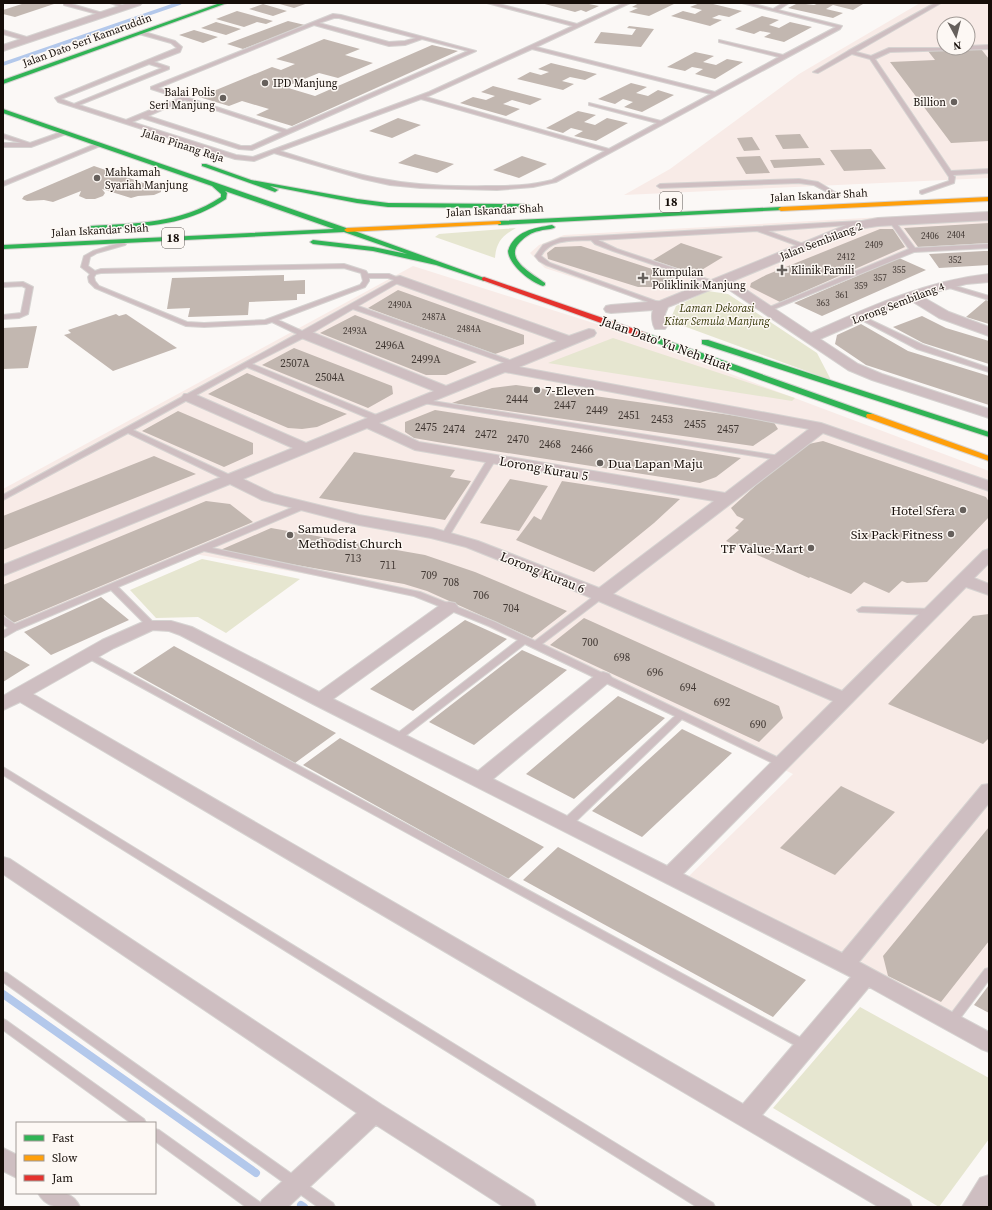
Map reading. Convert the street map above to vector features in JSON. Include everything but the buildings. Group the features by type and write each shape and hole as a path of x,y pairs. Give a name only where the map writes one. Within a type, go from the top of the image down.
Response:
{"main road":[{"name":"Jalan Dato Seri Kamaruddin","path":"3,82 225,3"},
{"path":"3,111 317,220"},
{"path":"64,133 79,127"},
{"name":"Jalan Pinang Raja","path":"194,162 253,181 306,201"},
{"name":"Jalan Iskandar Shah","path":"253,181 357,201 388,205 533,207 416,215"},
{"name":"Jalan Iskandar Shah","path":"182,227 79,231 141,224 198,214 216,206 224,198 224,193 214,185"},
{"path":"911,192 959,190"},
{"name":"Jalan Iskandar Shah","path":"822,196 847,195"},
{"name":"Jalan Iskandar Shah","path":"3,247 381,227 989,198"},
{"path":"513,274 546,285 513,260 510,252 513,244 534,229 760,210"},
{"path":"293,221 339,219"},
{"name":"Jalan Dato' Yu Neh Huat","path":"317,220 989,459"},
{"path":"361,220 411,238"},
{"path":"195,237 290,240 335,244 373,249 443,264"},
{"name":"Jalan Dato' Yu Neh Huat","path":"608,307 632,316"},
{"path":"573,310 588,322 593,333"},
{"path":"608,332 657,340"},
{"name":"Jalan Dato' Yu Neh Huat","path":"692,337 958,425 989,437"}],"street":[{"path":"3,48 137,3"},
{"name":"Jalan Sembilang 2","path":"608,307 662,305 855,226 878,222 989,216"},
{"name":"Lorong Sembilang 4","path":"809,339 860,317 945,284 989,278"},
{"path":"400,280 570,341"},
{"path":"718,282 767,310 853,367 877,377 989,414"},
{"path":"912,296 944,315 989,332"},
{"path":"662,305 658,314 662,327"},
{"path":"3,571 446,391 593,333"},
{"path":"304,334 446,391"},
{"path":"509,366 821,427 989,486"},
{"path":"189,397 305,448"},
{"name":"Lorong Kurau 5","path":"372,421 415,446 726,498"},
{"path":"601,595 726,498 821,427"},
{"name":"Lorong Kurau 6","path":"230,479 268,497 359,520 445,536 472,544 601,595 845,699"},
{"path":"670,875 989,554"},
{"path":"963,580 989,590"},
{"path":"319,700 449,607"},
{"path":"11,699 89,655 129,634 151,625 171,626 186,631 319,700 845,964 989,1043"},
{"path":"480,780 603,678"},
{"path":"11,699 746,1117 900,1207"},
{"path":"845,964 989,791"},
{"path":"3,864 374,1112 524,1207"},
{"path":"746,1117 866,975"},
{"path":"271,1207 374,1112"},
{"path":"3,1158 16,1167"},
{"path":"974,1207 989,1184"},
{"path":"51,1194 68,1207"}],"lane":[{"path":"112,3 125,7"},
{"path":"489,3 578,26"},
{"path":"142,33 173,42 180,48 178,51 58,98 75,105 243,159 254,159 421,97 628,3"},
{"path":"276,152 377,180 421,186 485,188 544,184 554,181 838,28 839,26 744,3"},
{"path":"774,10 787,3"},
{"path":"816,72 939,3"},
{"path":"66,4 103,14"},
{"path":"143,116 241,148 252,148 473,51 339,16 333,16 153,88 287,132"},
{"path":"315,24 389,44 405,43 421,38"},
{"path":"3,33 28,40"},
{"path":"721,41 784,57"},
{"path":"531,47 716,94"},
{"path":"976,48 989,47"},
{"path":"850,52 872,58 889,50 936,49"},
{"path":"872,58 949,173 952,182 922,192"},
{"path":"75,105 167,68 148,62"},
{"path":"421,97 610,151"},
{"path":"127,122 183,99"},
{"path":"591,104 662,123"},
{"path":"3,145 31,145 64,133"},
{"path":"3,136 31,145"},
{"path":"3,184 98,145"},
{"path":"949,173 989,171"},
{"path":"660,186 799,181 816,183 837,195"},
{"path":"892,221 913,250"},
{"path":"662,305 548,264 541,260 538,256 542,248 550,243 562,240 878,222"},
{"path":"758,229 804,246"},
{"path":"593,239 597,243 615,250 718,282"},
{"path":"94,273 91,277 92,282 97,287 186,324 204,325 250,324 273,320 363,286 366,281 364,272 344,266 108,271 94,273 84,267 87,256 106,248 140,240"},
{"path":"767,310 913,250 989,246"},
{"path":"366,276 389,276 400,280"},
{"path":"3,498 400,280"},
{"path":"3,285 23,284 30,287 24,314 20,316 3,317"},
{"path":"945,284 989,298"},
{"path":"352,306 509,366"},
{"path":"860,317 920,347 989,370"},
{"path":"273,320 304,334"},
{"path":"245,364 372,421"},
{"path":"422,401 780,458"},
{"path":"128,430 230,479"},
{"path":"445,536 492,459"},
{"path":"3,635 14,628 111,586 303,506"},
{"path":"202,548 417,594 535,645 781,763"},
{"path":"111,586 151,625"},
{"path":"535,645 601,595"},
{"path":"862,610 932,612"},
{"path":"3,619 14,628"},
{"path":"397,738 524,640"},
{"path":"89,655 806,1046"},
{"path":"566,823 681,715"},
{"path":"3,770 708,1207"},
{"path":"951,1022 989,972"},
{"path":"3,976 328,1207"},
{"path":"3,1024 139,1122"},
{"path":"156,1135 256,1207"}],"shaded area":[{"path":"920,3 989,3 989,178 624,195 670,169 799,74"},
{"path":"989,211 989,246 911,250 763,313 724,286 667,308 545,268 530,253 539,245 564,235"},
{"path":"413,266 603,326 989,471 989,968 951,1016 689,876 793,774 421,595 195,554 3,632 3,489"}],"green space":[{"path":"516,228 507,233 501,240 497,248 495,258 435,237 439,234"},
{"name":"Laman Dekorasi Kitar Semula Manjung","path":"708,291 728,294 817,353 831,380 678,324 671,318 676,306"},
{"path":"613,338 795,398 792,401 548,363"},
{"path":"202,559 300,579 226,633 198,617 156,618 130,590"},
{"path":"860,1007 989,1078 989,1139 939,1207 773,1108"}],"waterway":[{"path":"3,64 180,3"},
{"path":"3,994 256,1173"}],"traffic: fast":[{"path":"3,82 225,3"},
{"path":"3,111 484,279"},
{"path":"204,165 275,190"},
{"path":"253,181 357,201 388,205 527,206"},
{"path":"90,228 160,223 194,214 210,207 224,198 224,193 214,185"},
{"path":"499,223 781,209"},
{"path":"543,284 527,274 517,265 511,256 511,251 516,242 529,232 536,229 552,227"},
{"path":"3,247 347,230"},
{"path":"313,242 373,249 443,264"},
{"path":"643,335 870,416"},
{"path":"705,342 989,435"}],"traffic: slow":[{"path":"781,209 989,199"},
{"path":"347,230 499,223"},
{"path":"870,416 989,459"}],"traffic: jam":[{"path":"484,279 643,335"}],"place":[{"name":"IPD Manjung","path":"265,83"},
{"name":"Balai Polis Seri Manjung","path":"223,98"},
{"name":"Billion","path":"954,102"},
{"name":"Mahkamah Syariah Manjung","path":"97,178"},
{"name":"Klinik Famili","path":"782,270"},
{"name":"Kumpulan Poliklinik Manjung","path":"643,278"},
{"name":"7-Eleven","path":"537,390"},
{"name":"Dua Lapan Maju","path":"600,463"},
{"name":"Hotel Sfera","path":"963,510"},
{"name":"Six Pack Fitness","path":"951,534"},
{"name":"Samudera Methodist Church","path":"290,535"},
{"name":"TF Value-Mart","path":"811,548"}]}
